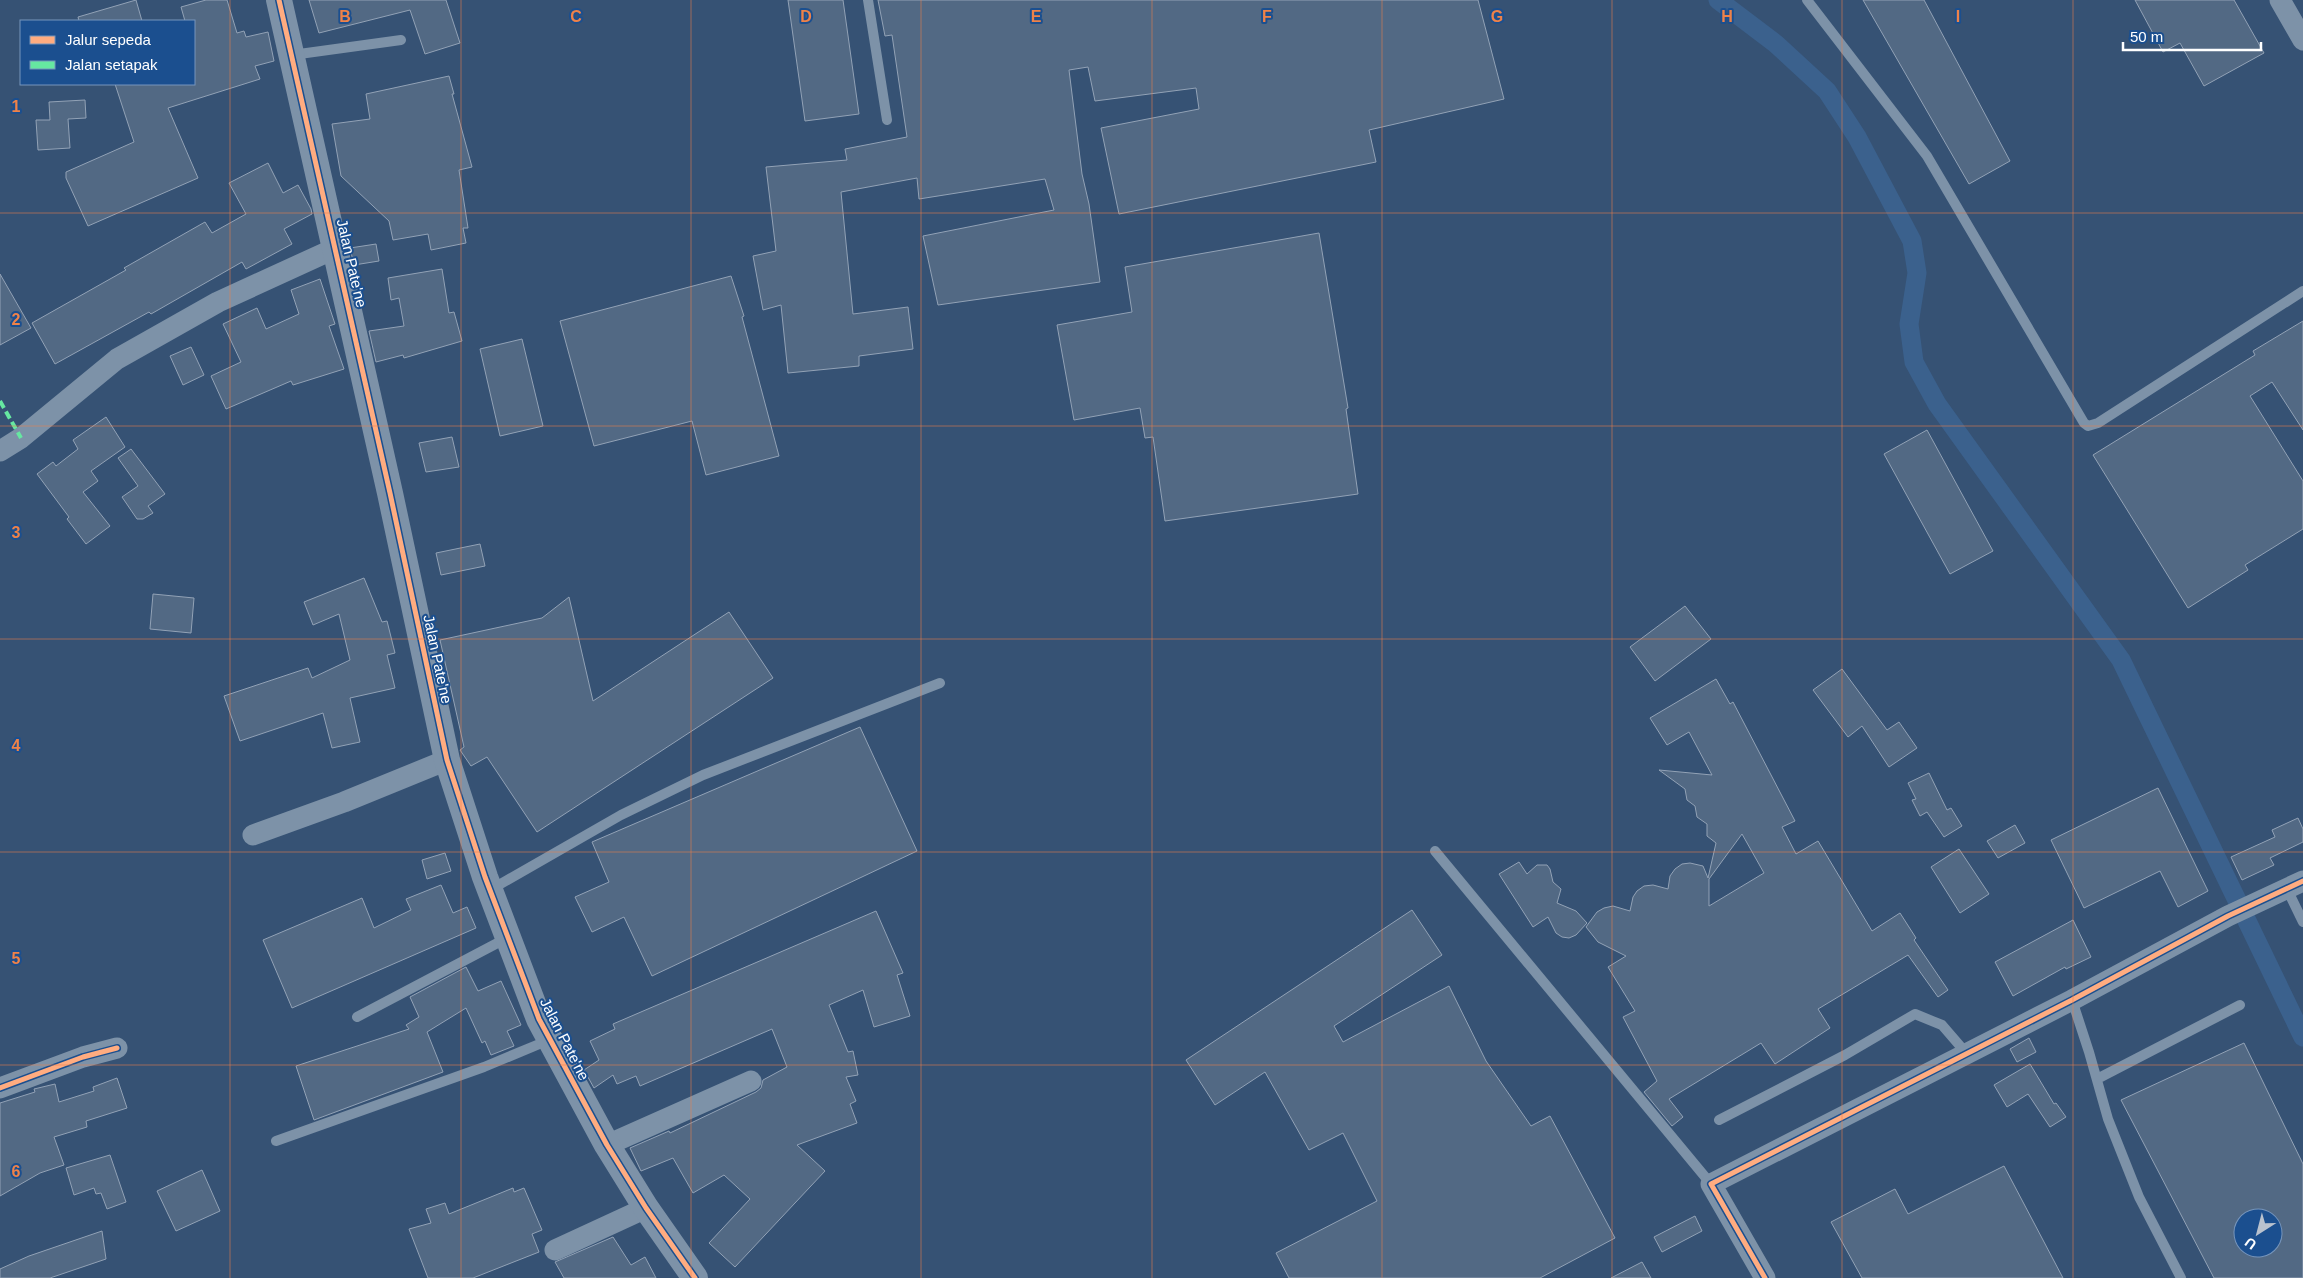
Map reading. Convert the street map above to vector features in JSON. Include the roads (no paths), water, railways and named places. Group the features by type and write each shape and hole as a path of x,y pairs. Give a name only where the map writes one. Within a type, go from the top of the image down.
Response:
{"street":[{"name":"Jalan Pate'ne","path":"279,0 336,248 447,760 490,890 539,1019 607,1145 646,1208 695,1278"},
{"path":"2280,0 2303,40"},
{"path":"0,451 21,438 117,359 218,302 336,248"},
{"path":"253,835 344,802 447,760"},
{"path":"1765,1278 1711,1184 2072,1000 2228,916 2295,885"},
{"path":"0,1088 83,1057 117,1048"},
{"path":"607,1145 751,1081"},
{"path":"555,1250 646,1208"}],"lane":[{"path":"868,0 887,120"},
{"path":"1807,0 1928,156 2084,423 2088,426 2098,423 2303,291"},
{"path":"292,55 401,40"},
{"path":"490,890 621,815 703,775 940,683"},
{"path":"1435,851 1711,1184"},
{"path":"2295,885 2303,922"},
{"path":"357,1017 508,938"},
{"path":"2072,1000 2108,1119 2139,1197 2181,1278"},
{"path":"2097,1079 2240,1005"},
{"path":"1718,1120 1845,1056 1915,1014 1942,1025 1967,1054"},
{"path":"276,1140 484,1067 550,1040"}],"waterway":[{"path":"1718,0 1776,44 1827,91 1857,137 1912,241 1917,273 1909,324 1914,362 1937,404 2121,660 2303,1037"}]}
